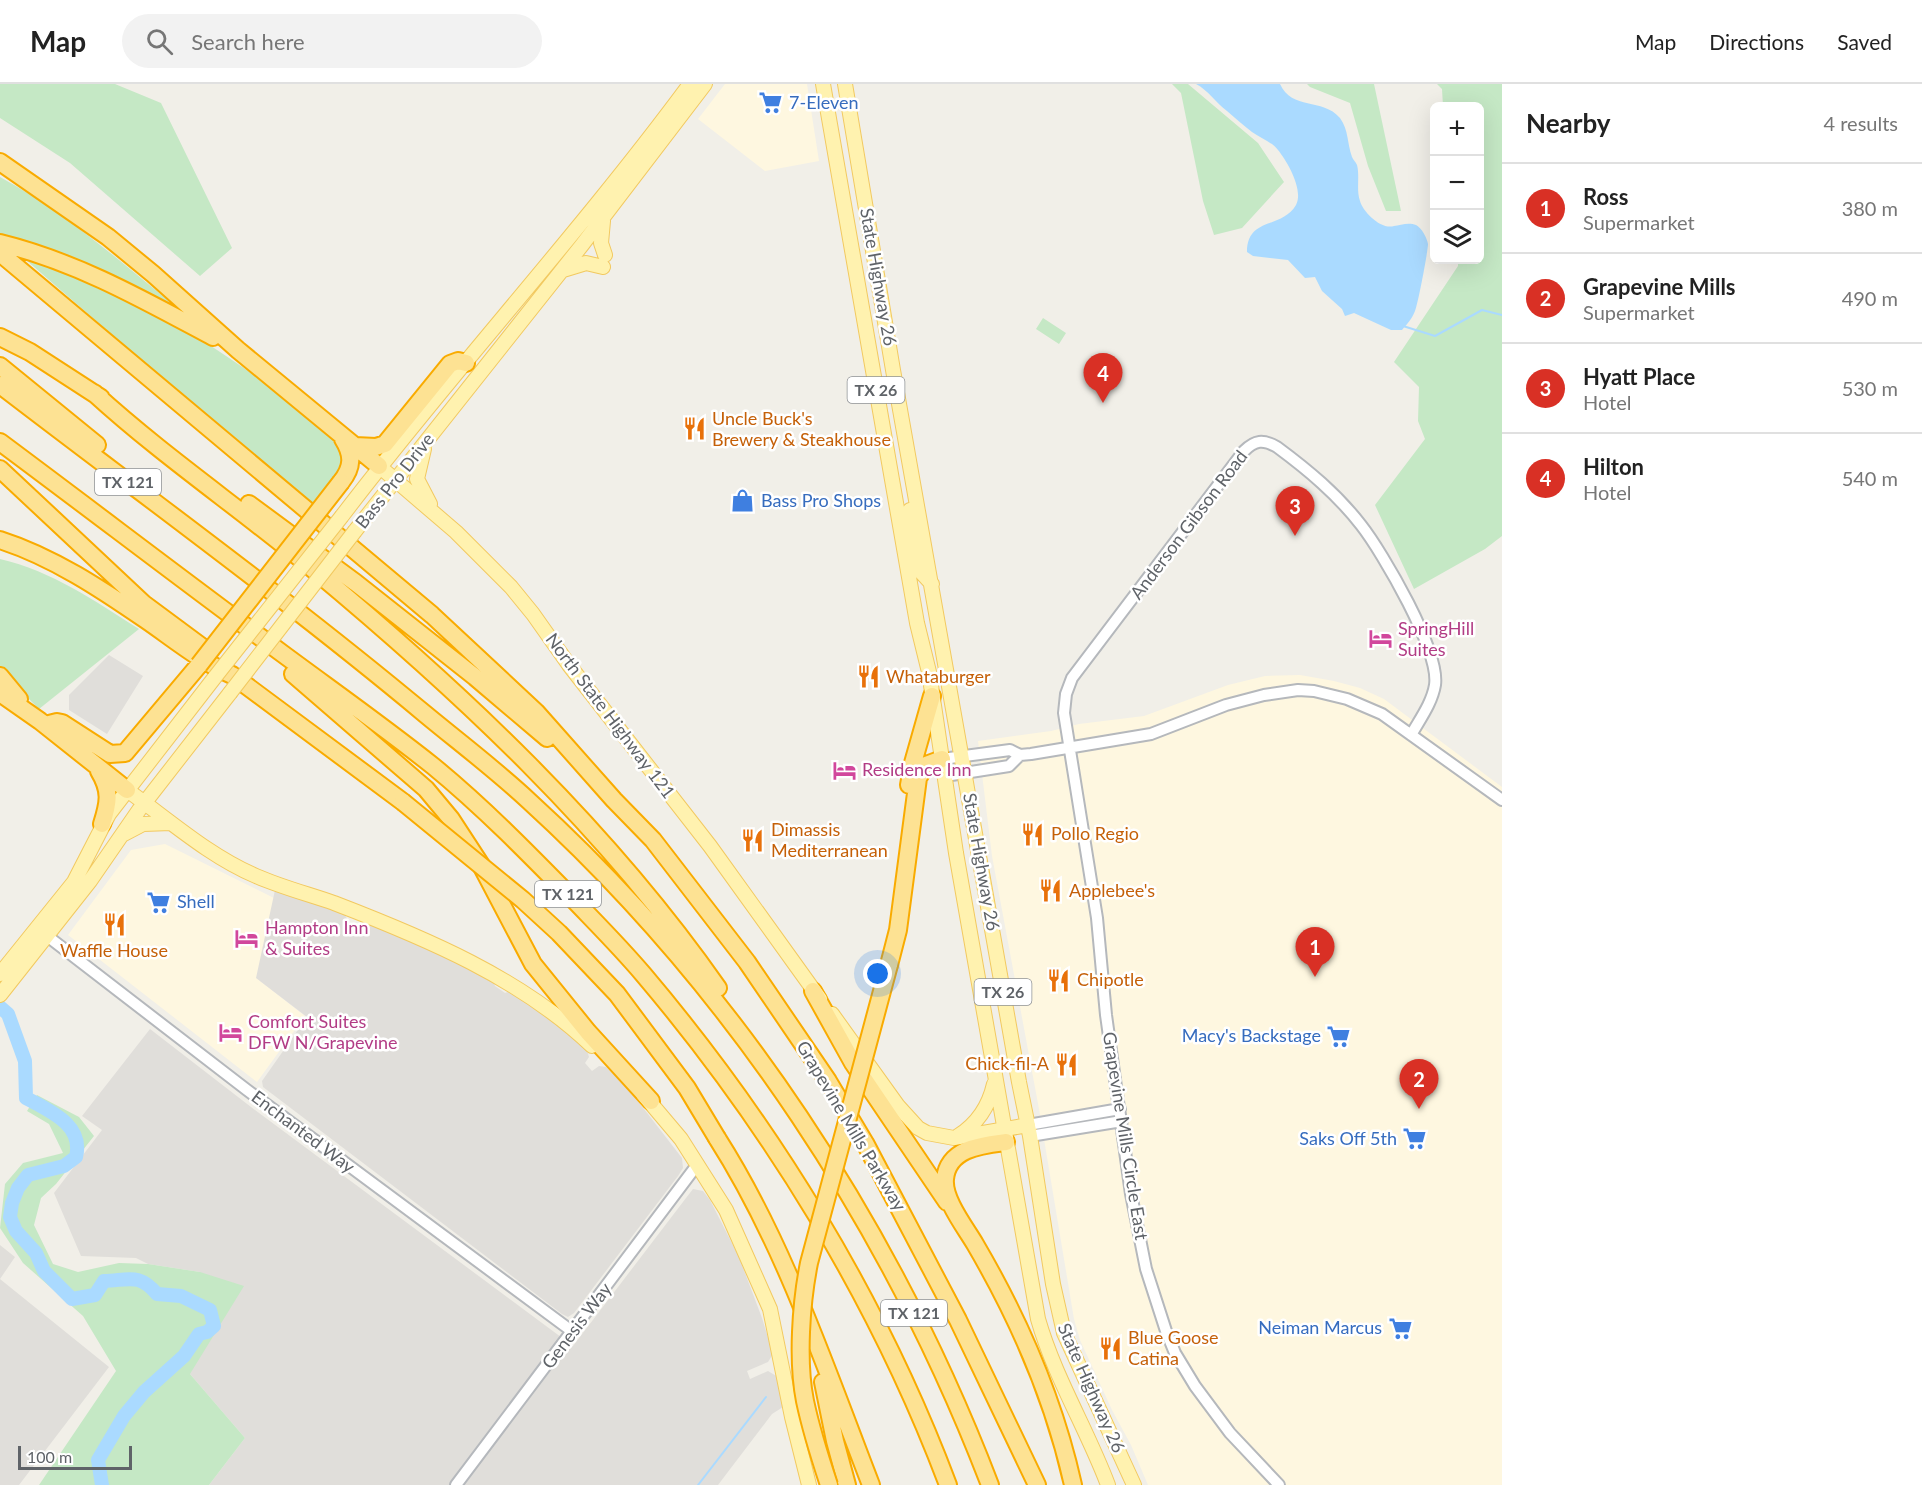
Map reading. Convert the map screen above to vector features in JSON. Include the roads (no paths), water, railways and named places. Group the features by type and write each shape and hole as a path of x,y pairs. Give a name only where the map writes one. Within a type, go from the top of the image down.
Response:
{"highway":[{"path":"1,164 108,237 238,350 379,466"},
{"path":"0,243 61,261 138,297 238,350"},
{"path":"0,253 432,615 536,712 614,800"},
{"path":"0,337 30,352 93,393 225,492 356,583 541,732 614,800"},
{"path":"355,446 376,447 387,442 450,364 458,361 466,363"},
{"path":"0,366 230,549 255,579"},
{"name":"TX 121","path":"0,385 347,649 528,799 599,869 650,924 705,988 757,1056 851,1196 887,1259 954,1396 990,1485"},
{"path":"43,723 62,723 111,754 125,753 200,665 350,469 352,460 349,448 340,433"},
{"name":"TX 121","path":"0,442 432,766 520,845 628,957 692,1034 756,1122 802,1191 849,1272 914,1402 948,1485"},
{"path":"0,469 144,604 216,657 224,676"},
{"path":"225,492 410,651 475,711 553,789 625,869 700,962 738,1017 757,1056"},
{"path":"0,540 37,554 64,568 146,620 403,802 523,900 559,933 617,994 687,1088 738,1170 771,1235 871,1485"},
{"path":"278,651 291,672 426,789 451,819 481,865 533,964 565,1005 651,1101"},
{"path":"0,676 43,723"},
{"path":"0,693 43,723 127,790"},
{"path":"908,849 907,819 910,775 932,696"},
{"path":"829,1485 805,1399 801,1351 803,1300 809,1263 898,930 918,778 926,765 942,759"},
{"path":"95,765 108,790 106,812 102,824"},
{"name":"Grapevine Mills Parkway","path":"614,800 653,840 747,962 828,1081 910,1226 1037,1485"},
{"path":"813,991 853,1063 942,1195 956,1212"},
{"path":"1005,1136 969,1149 953,1160 946,1172 945,1186 956,1212 1004,1297 1033,1359 1059,1428 1073,1485"},
{"path":"813,1337 835,1441 847,1485"}],"main road":[{"name":"Bass Pro Drive","path":"42,932 74,882 102,824 127,790 224,676 379,466 587,216 690,84"},
{"name":"Bass Pro Drive","path":"42,932 90,881 145,802 355,531 603,219 705,84"},
{"name":"State Highway 26","path":"824,84 871,361 932,696 956,854 1038,1319 1047,1349 1063,1387 1099,1460 1108,1485"},
{"name":"State Highway 26","path":"845,84 1029,1130 1053,1284 1064,1333 1134,1485"},
{"path":"563,270 586,263 604,261 601,243 603,219"},
{"path":"849,232 869,228"},
{"path":"427,440 421,456 417,479 440,518"},
{"path":"888,450 904,477 919,570 932,584"},
{"name":"North State Highway 121","path":"379,466 440,518 503,578 533,614 569,665 710,846 813,991 841,1025 908,1118 927,1133 954,1138"},
{"path":"913,597 926,600 939,652 947,667"},
{"path":"127,790 206,848 256,876 336,904 452,951 510,984 568,1025 651,1101 681,1139 726,1210 770,1310 792,1417 809,1485"},
{"path":"122,835 143,824 172,823"},
{"path":"3,985 42,932"},
{"path":"954,1138 966,1131 980,1116 991,1099 995,1081"},
{"path":"954,1138 1005,1136 1029,1130"}],"street":[{"name":"Anderson Gibson Road","path":"1069,748 1064,714 1066,694 1072,678 1244,452 1252,443 1260,441 1269,442 1277,447 1323,483 1361,525 1380,553 1412,611 1433,662 1435,684 1430,702 1411,735"},
{"path":"942,759 1010,750 1020,755 1151,734 1226,705 1264,694 1298,690 1328,694 1364,705 1382,714 1502,800"},
{"name":"Grapevine Mills Circle East","path":"1069,748 1097,918 1106,1015 1131,1194 1146,1269 1166,1331 1183,1366 1211,1409 1279,1485"},
{"path":"945,776 1009,766 1020,755"},
{"name":"Enchanted Way","path":"42,932 247,1090 573,1332"},
{"path":"1029,1130 1120,1109"},
{"path":"1029,1130 1122,1121"},
{"name":"Genesis Way","path":"456,1485 697,1165"}],"water":[{"path":"1196,84 1280,84 1292,98 1325,108 1340,118 1352,157 1357,165 1359,197 1365,210 1378,223 1389,227 1408,224 1418,226 1428,244 1416,306 1402,330 1391,330 1354,313 1345,316 1342,309 1322,291 1315,277 1305,278 1288,260 1253,256 1247,252 1253,233 1282,218 1296,205 1298,192 1296,184 1286,161 1275,147 1255,134"}],"waterway":[{"path":"1403,326 1435,336 1482,310 1502,315"},
{"path":"0,1007 8,1014 25,1061 26,1098 63,1120 75,1136 77,1146 76,1157 64,1166 28,1175 18,1188 10,1217 16,1231 36,1253 44,1271 72,1299 95,1295 104,1281 139,1280 151,1287 157,1294 181,1296 210,1310 214,1326 207,1332 199,1334 184,1356 144,1392 124,1416 98,1460 102,1485"},
{"path":"698,1485 766,1397"}],"place":[{"name":"7-Eleven","path":"771,103"},
{"name":"Hilton","path":"1103,403"},
{"name":"Uncle Buck's Brewery & Steakhouse","path":"694,429"},
{"name":"Bass Pro Shops","path":"743,501"},
{"name":"Hyatt Place","path":"1295,536"},
{"name":"SpringHill Suites","path":"1380,639"},
{"name":"Whataburger","path":"868,677"},
{"name":"Residence Inn","path":"844,770"},
{"name":"Pollo Regio","path":"1033,834"},
{"name":"Dimassis Mediterranean","path":"753,840"},
{"name":"Applebee's","path":"1051,891"},
{"name":"Shell","path":"159,902"},
{"name":"Waffle House","path":"114,925"},
{"name":"Hampton Inn & Suites","path":"247,938"},
{"name":"Ross","path":"1315,977"},
{"name":"Chipotle","path":"1059,980"},
{"name":"Comfort Suites DFW N/Grapevine","path":"230,1032"},
{"name":"Macy's Backstage","path":"1339,1036"},
{"name":"Chick-fil-A","path":"1067,1064"},
{"name":"Grapevine Mills","path":"1419,1109"},
{"name":"Saks Off 5th","path":"1415,1139"},
{"name":"Neiman Marcus","path":"1400,1328"},
{"name":"Blue Goose Catina","path":"1110,1348"}]}
